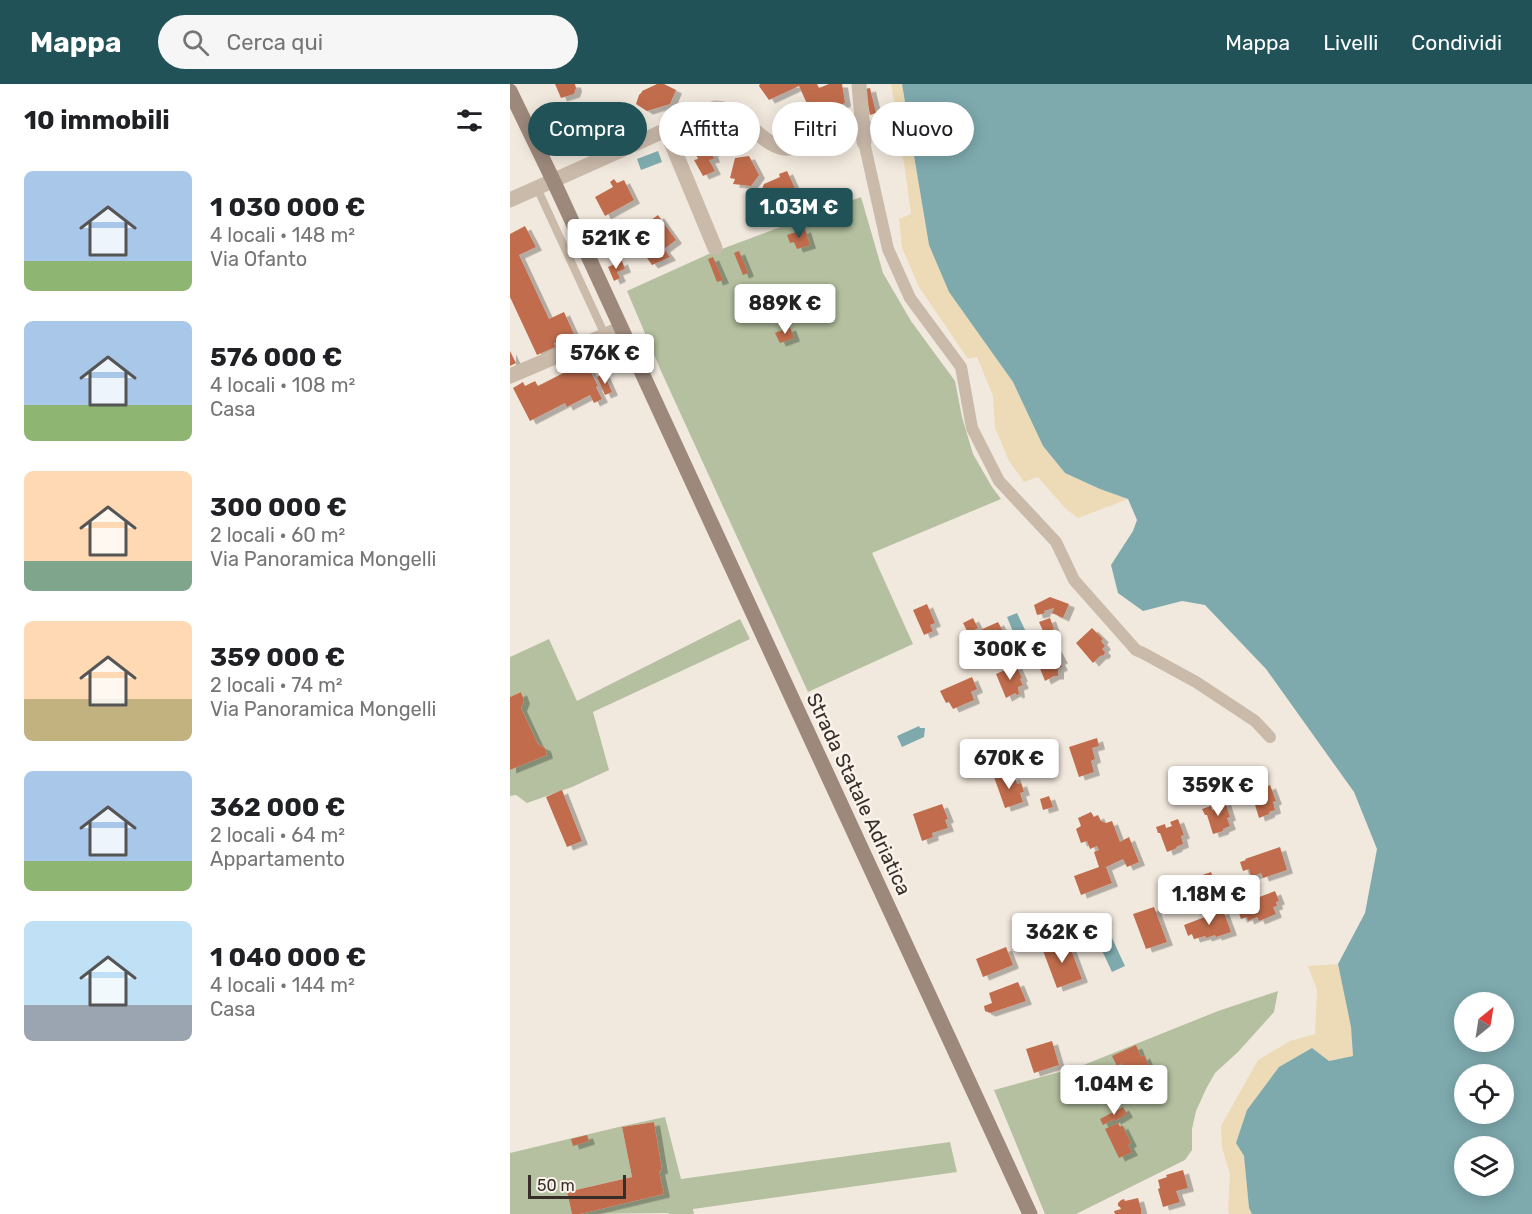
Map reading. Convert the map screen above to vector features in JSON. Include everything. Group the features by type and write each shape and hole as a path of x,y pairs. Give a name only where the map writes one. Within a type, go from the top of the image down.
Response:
{"main road":[{"name":"Strada Statale Adriatica","path":"510,91 1030,1214"}],"street":[{"path":"859,84 864,142 888,249 910,298 961,367 972,428 999,481 1056,542 1074,580 1136,650 1196,682 1255,721 1270,737"},
{"path":"760,134 775,145 798,148 864,125"},
{"path":"510,200 537,188 555,186 659,134"},
{"path":"677,156 715,248"},
{"path":"510,376 620,329"}],"lane":[{"path":"537,188 605,335"}],"green space":[{"path":"861,197 883,273 911,321 955,381 962,417 973,454 1001,499 872,553 913,644 808,692 661,371 627,291 711,253"},
{"path":"740,619 750,639 593,712 609,770 572,787 527,803 516,795 510,796 510,770 547,755 545,748 537,742 521,708 524,700 521,692 510,697 510,657 549,639 577,701"},
{"path":"1278,991 1274,1012 1238,1052 1215,1073 1206,1089 1196,1111 1192,1129 1192,1150 1185,1160 1076,1214 1045,1214 994,1090 1081,1066 1218,1011"},
{"path":"665,1117 681,1179 950,1142 957,1172 693,1209 694,1214 580,1214 664,1194 654,1122 622,1127 632,1177 567,1192 572,1214 510,1214 510,1153"}],"sand":[{"path":"891,84 902,84 905,102 894,102"},
{"path":"902,156 914,156 929,245 949,292 1013,382 1043,446 1065,473 1128,499 1078,518 1065,508 1038,477 1024,482 1009,461 995,428 993,396 977,357 968,359 919,287 902,248 899,219 911,214"},
{"path":"1338,964 1351,1027 1353,1056 1329,1061 1236,1143 1244,1156 1249,1208 1252,1214 1229,1214 1230,1174 1222,1148 1221,1126 1258,1060 1290,1041 1315,1034 1317,990 1308,966"}],"water":[{"path":"902,84 1532,84 1532,1214 1252,1214 1249,1208 1244,1156 1236,1143 1247,1110 1279,1067 1312,1048 1329,1061 1353,1056 1351,1027 1338,964 1365,913 1377,849 1354,792 1266,669 1205,605 1182,601 1143,611 1118,593 1111,565 1133,531 1137,520 1128,499 1065,473 1043,446 1013,382 949,292 929,245 914,156 974,156 974,102 905,102"},
{"path":"658,151 662,162 641,170 637,159"},
{"path":"1017,613 1027,634 1016,639 1007,617"},
{"path":"919,726 925,728 924,737 902,747 897,736"},
{"path":"1112,938 1125,966 1112,972 1099,944"}],"building":[{"path":"555,84 575,84 574,94 561,98"},
{"path":"657,84 664,84 676,90 671,102 659,102 659,107 647,111 647,102 637,102 642,91"},
{"path":"760,84 817,84 819,88 829,84 842,84 845,102 806,102 799,86 769,100 759,86"},
{"path":"870,88 873,102 870,102 870,115 865,89"},
{"path":"697,156 713,156 714,159 709,160 715,171 703,176 694,160 698,159"},
{"path":"749,156 759,175 751,186 733,184 735,179 730,178 735,158"},
{"path":"787,171 799,197 785,204 784,200 769,207 761,191 764,184"},
{"path":"614,179 617,183 624,180 634,200 605,216 595,197 613,187 610,182"},
{"path":"658,215 676,240 664,249 670,257 652,265 633,238 643,231 641,227"},
{"path":"525,226 536,247 519,255 549,319 564,312 574,334 554,343 555,347 537,355 510,297 510,234"},
{"path":"805,229 810,245 797,249 794,242 790,243 787,235"},
{"path":"739,251 748,273 743,275 734,253"},
{"path":"713,257 723,280 717,282 708,259"},
{"path":"622,261 625,269 617,272 620,278 614,281 608,267"},
{"path":"790,327 794,338 780,343 775,333"},
{"path":"510,351 516,363 510,366"},
{"path":"583,357 602,399 594,403 590,395 567,407 565,403 530,421 513,388 523,382 525,386 535,381 538,386 575,367 573,362"},
{"path":"604,374 612,392 605,395 597,377"},
{"path":"1050,597 1069,604 1063,618 1052,613 1054,608 1037,615 1034,605"},
{"path":"927,604 935,623 930,625 933,631 924,635 913,610"},
{"path":"973,618 978,628 968,633 963,623"},
{"path":"1050,618 1054,629 1044,633 1039,622"},
{"path":"998,622 1005,635 1003,636 1005,642 1001,644 1001,651 997,650 988,655 978,631"},
{"path":"1092,628 1103,639 1101,641 1105,646 1102,649 1105,652 1104,655 1093,663 1076,643"},
{"path":"1055,647 1062,660 1059,661 1062,667 1058,669 1058,676 1045,681 1035,656"},
{"path":"1016,665 1023,685 1018,687 1019,694 1015,693 1006,698 996,674"},
{"path":"972,677 977,689 971,692 974,700 953,709 949,702 946,703 940,691"},
{"path":"521,692 524,700 521,708 537,742 545,748 547,755 510,770 510,697"},
{"path":"1097,738 1099,746 1092,748 1095,759 1091,761 1094,772 1079,777 1069,747"},
{"path":"1006,773 1008,778 1014,776 1017,784 1021,783 1024,792 1020,793 1023,802 1005,808 994,777"},
{"path":"1270,785 1276,801 1273,802 1275,810 1259,818 1253,798 1250,799 1248,793 1256,790 1258,794 1264,792 1262,788"},
{"path":"562,790 582,841 567,847 546,797"},
{"path":"1049,796 1053,807 1043,810 1040,799"},
{"path":"1225,801 1230,826 1213,834 1207,815 1202,809 1211,806 1212,810 1218,808 1217,804"},
{"path":"942,804 948,819 945,820 948,828 932,833 933,837 922,841 913,814"},
{"path":"1091,812 1094,817 1098,815 1101,821 1106,823 1112,821 1120,842 1129,837 1139,862 1127,867 1123,859 1106,867 1112,883 1081,895 1074,876 1099,867 1094,852 1099,850 1097,846 1090,849 1087,841 1081,843 1076,829 1081,826 1078,818"},
{"path":"1178,819 1184,835 1181,836 1183,844 1167,852 1156,827 1165,824 1166,828 1172,826 1170,822"},
{"path":"1280,847 1287,870 1263,878 1261,873 1251,877 1249,869 1243,871 1240,862"},
{"path":"1211,872 1218,889 1202,895 1204,899 1191,904 1184,902 1178,892 1180,884"},
{"path":"1275,891 1279,901 1276,902 1277,906 1273,907 1276,914 1259,921 1257,917 1248,921 1247,917 1241,919 1237,908 1242,907 1241,904"},
{"path":"1154,907 1167,942 1146,949 1133,914"},
{"path":"1223,910 1231,932 1206,938 1205,936 1194,939 1192,934 1188,936 1184,925"},
{"path":"1067,939 1082,979 1057,988 1042,948"},
{"path":"1006,947 1013,965 983,977 976,959"},
{"path":"1018,982 1026,1001 990,1013 985,1011 984,1006 992,1003 989,993"},
{"path":"1052,1041 1059,1065 1034,1073 1026,1049"},
{"path":"1136,1045 1141,1057 1144,1055 1157,1083 1145,1088 1140,1078 1131,1083 1122,1063 1117,1066 1112,1056"},
{"path":"1123,1107 1127,1114 1103,1125 1100,1119"},
{"path":"654,1122 664,1194 572,1214 567,1192 632,1177 622,1127"},
{"path":"1118,1123 1120,1127 1122,1125 1131,1143 1128,1145 1132,1152 1119,1158 1105,1129"},
{"path":"587,1135 589,1141 573,1146 571,1139"},
{"path":"1183,1170 1188,1188 1176,1191 1180,1202 1163,1207 1158,1180"},
{"path":"1138,1198 1141,1214 1115,1214 1114,1211 1121,1209 1118,1203 1121,1200"}]}
